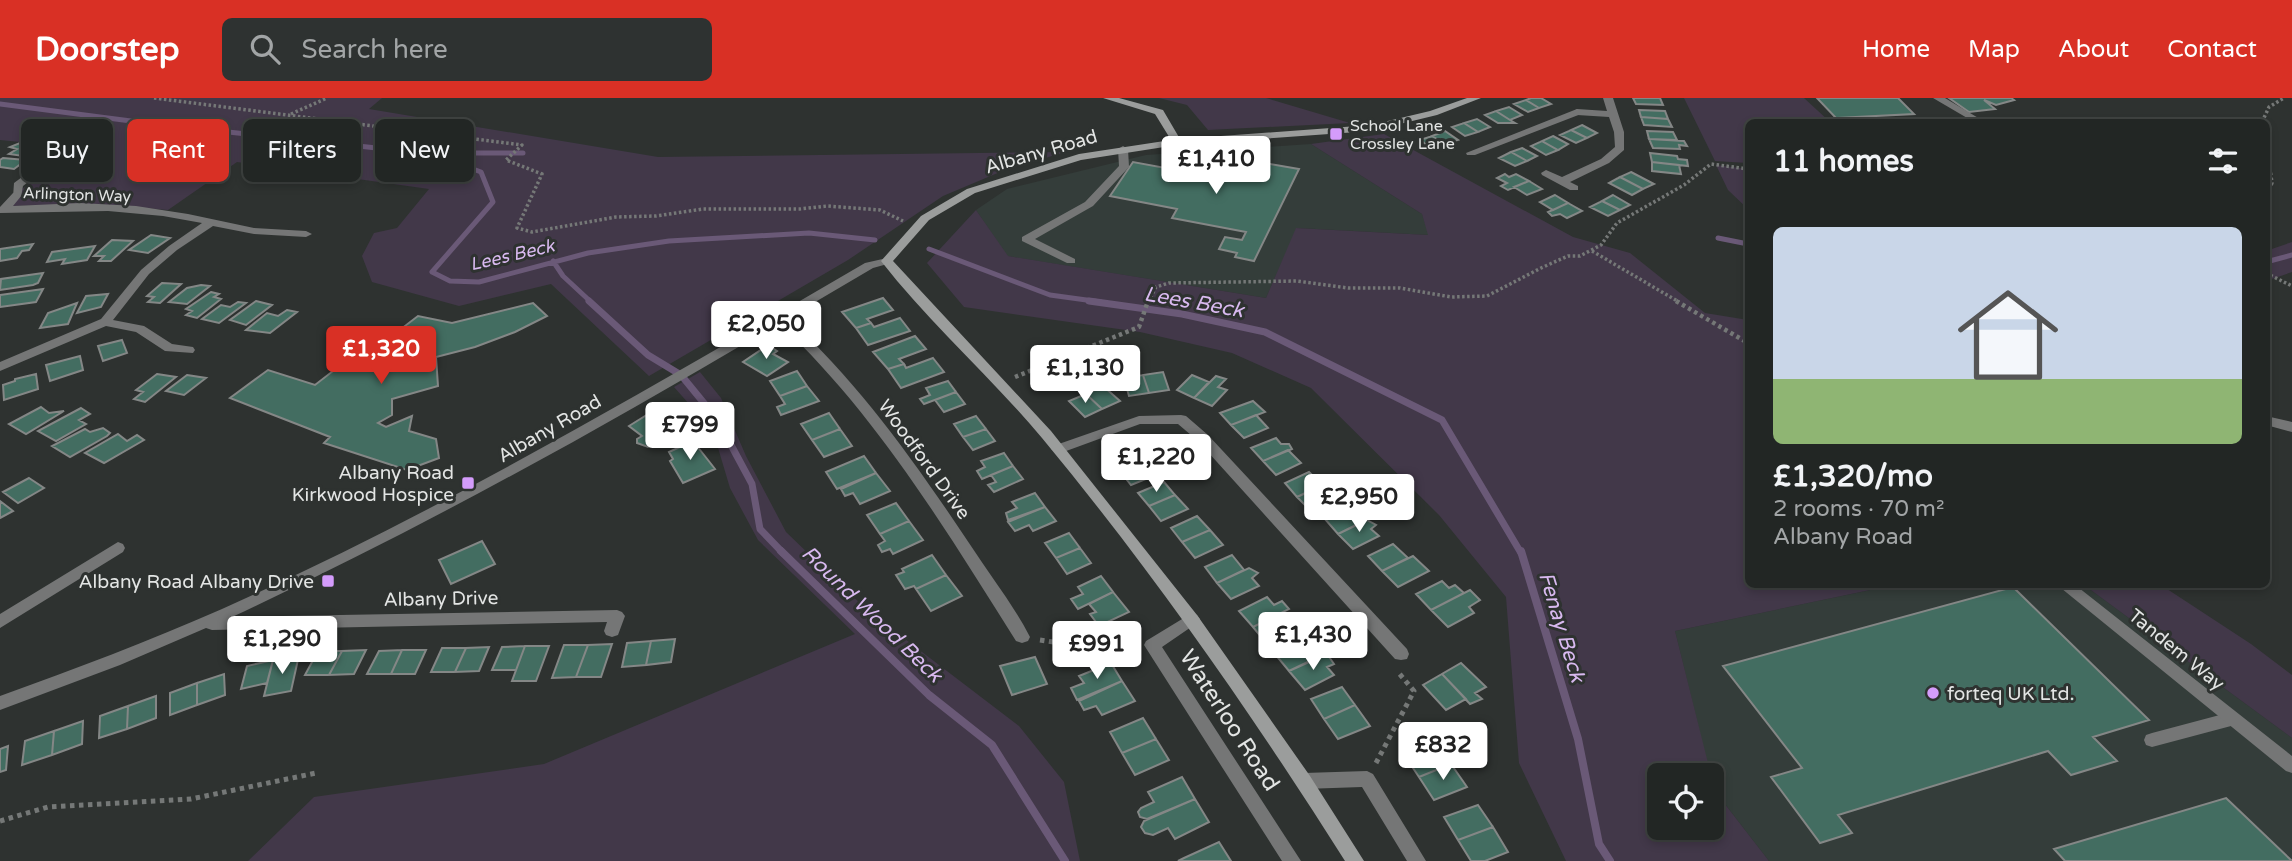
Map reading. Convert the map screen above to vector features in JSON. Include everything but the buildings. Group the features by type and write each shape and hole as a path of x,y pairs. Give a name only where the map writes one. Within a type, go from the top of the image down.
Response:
{"street":[{"path":"1108,98 1159,112 1177,142"},
{"name":"Albany Road","path":"0,703 207,624 317,573 498,480 869,265 887,261 925,218 971,191 1079,157 1177,142 1371,128 1433,113 1476,98"},
{"path":"1563,181 1605,161 1620,148 1608,98"},
{"path":"1938,98 1975,119"},
{"path":"1471,153 1577,112 1613,114"},
{"path":"1071,261 1026,239 1090,204 1124,167 1123,149"},
{"path":"1546,173 1574,188"},
{"name":"Arlington Way","path":"23,182 18,186 17,195 3,210 25,207 95,208 180,213 254,231 306,233"},
{"path":"0,368 105,322 145,272 173,248 211,222"},
{"name":"Waterloo Road","path":"887,261 1058,449 1192,619 1304,781 1355,861"},
{"name":"Woodford Drive","path":"780,317 832,367 880,428 954,532 1022,637"},
{"path":"105,322 140,329 170,348 190,351"},
{"path":"1058,449 1139,419 1181,419 1203,438 1401,654"},
{"path":"2270,421 2292,427"},
{"path":"0,622 118,548"},
{"name":"Tandem Way","path":"2068,588 2292,766"},
{"name":"Albany Drive","path":"207,624 617,616 612,631"},
{"name":"Waterloo Road","path":"1192,619 1152,645 1292,861"},
{"name":"Tandem Way","path":"2152,740 2231,719"},
{"path":"1367,779 1418,861"},
{"name":"Waterloo Road","path":"1304,781 1367,779"}],"path":[{"path":"154,98 522,145 506,160 542,174 517,228 532,232 616,217 656,216 703,209 800,208 827,205 880,210 901,219 913,232"},
{"path":"290,114 327,98"},
{"path":"2263,119 2269,107 2284,98"},
{"path":"998,384 1139,327 1151,293 1156,287 1169,283 1297,281 1348,288 1400,288 1472,298 1502,290 1541,268 1601,245 1617,223 1684,185 1711,164 1745,169"},
{"path":"2270,168 2270,187"},
{"path":"1591,250 1745,341"},
{"path":"2270,275 2292,286"},
{"path":"1022,637 1104,650 1140,635 1152,645"},
{"path":"1367,779 1414,691 1394,667 1401,654"},
{"path":"0,821 48,807 191,799 316,773"}],"shaded area":[{"path":"0,98 382,98 369,109 429,119 375,119 375,181 361,179 361,119 243,119 243,163 237,162 229,168 229,119 127,119 127,182 208,182 168,210 97,204 11,206 19,192 31,182 113,182 113,119 21,119 21,142 0,140"},
{"path":"1159,98 1266,98 1350,123 1208,130 1187,105"},
{"path":"1684,98 1804,98 1827,119 1745,119 1745,163 1715,161"},
{"path":"474,126 658,157 1065,152 1000,172 943,196 848,260 649,376 551,284 459,306 372,282 362,256 374,233 397,228 429,189 379,182 474,182"},
{"path":"1384,134 1573,237 1630,253 1705,313 1745,320 1745,588 1880,588 1675,631 1708,763 1647,763 1647,840 1724,840 1724,803 1769,861 1566,861 1519,763 1506,597 1439,515 1311,388 1232,353 1140,332 964,307 927,263 976,210 1008,256 1266,298 1296,228 1428,235 1422,214 1311,144"},
{"path":"1311,144 1422,214 1429,235 1297,228 1266,298 1007,256 976,210 1007,189 1146,155"},
{"path":"1716,165 1745,169 1745,206 1728,190"},
{"path":"2292,242 2292,272 2270,280 2270,250"},
{"path":"700,372 721,398 746,456 786,532 867,610 1019,726 1064,782 1080,861 248,861 314,797 544,764 855,634 758,540 730,488 713,431 674,387"},
{"path":"1880,588 2088,588 2292,738 2292,861 1769,861 1724,803 1724,763 1707,763 1675,631"},
{"path":"2088,588 2166,588 2251,644 2292,675 2292,738"}],"waterway":[{"name":"Lees Beck","path":"0,104 375,148"},
{"path":"474,153 523,153"},
{"name":"Lees Beck","path":"474,169 481,172 493,202 432,272 450,281 479,282 554,262"},
{"name":"Lees Beck","path":"554,262 588,253 669,241 809,233 875,240"},
{"path":"1718,238 1745,243"},
{"name":"Lees Beck","path":"929,249 1050,295 1101,302"},
{"path":"2270,261 2292,255"},
{"path":"554,262 563,276 591,302"},
{"name":"Round Wood Beck","path":"589,301 648,355 681,375 717,419 752,484 760,529 782,552"},
{"name":"Lees Beck","path":"1089,301 1182,314 1265,332 1442,420 1521,553"},
{"name":"Fenay Beck","path":"1521,551 1578,739 1599,844 1610,861"},
{"name":"Round Wood Beck","path":"782,552 929,695 992,745 1065,861"}],"place":[{"name":"School Lane Crossley Lane","path":"1336,134"},
{"name":"Albany Road Kirkwood Hospice","path":"468,483"},
{"name":"Albany Road Albany Drive","path":"328,581"},
{"name":"forteq UK Ltd.","path":"1933,693"}]}
